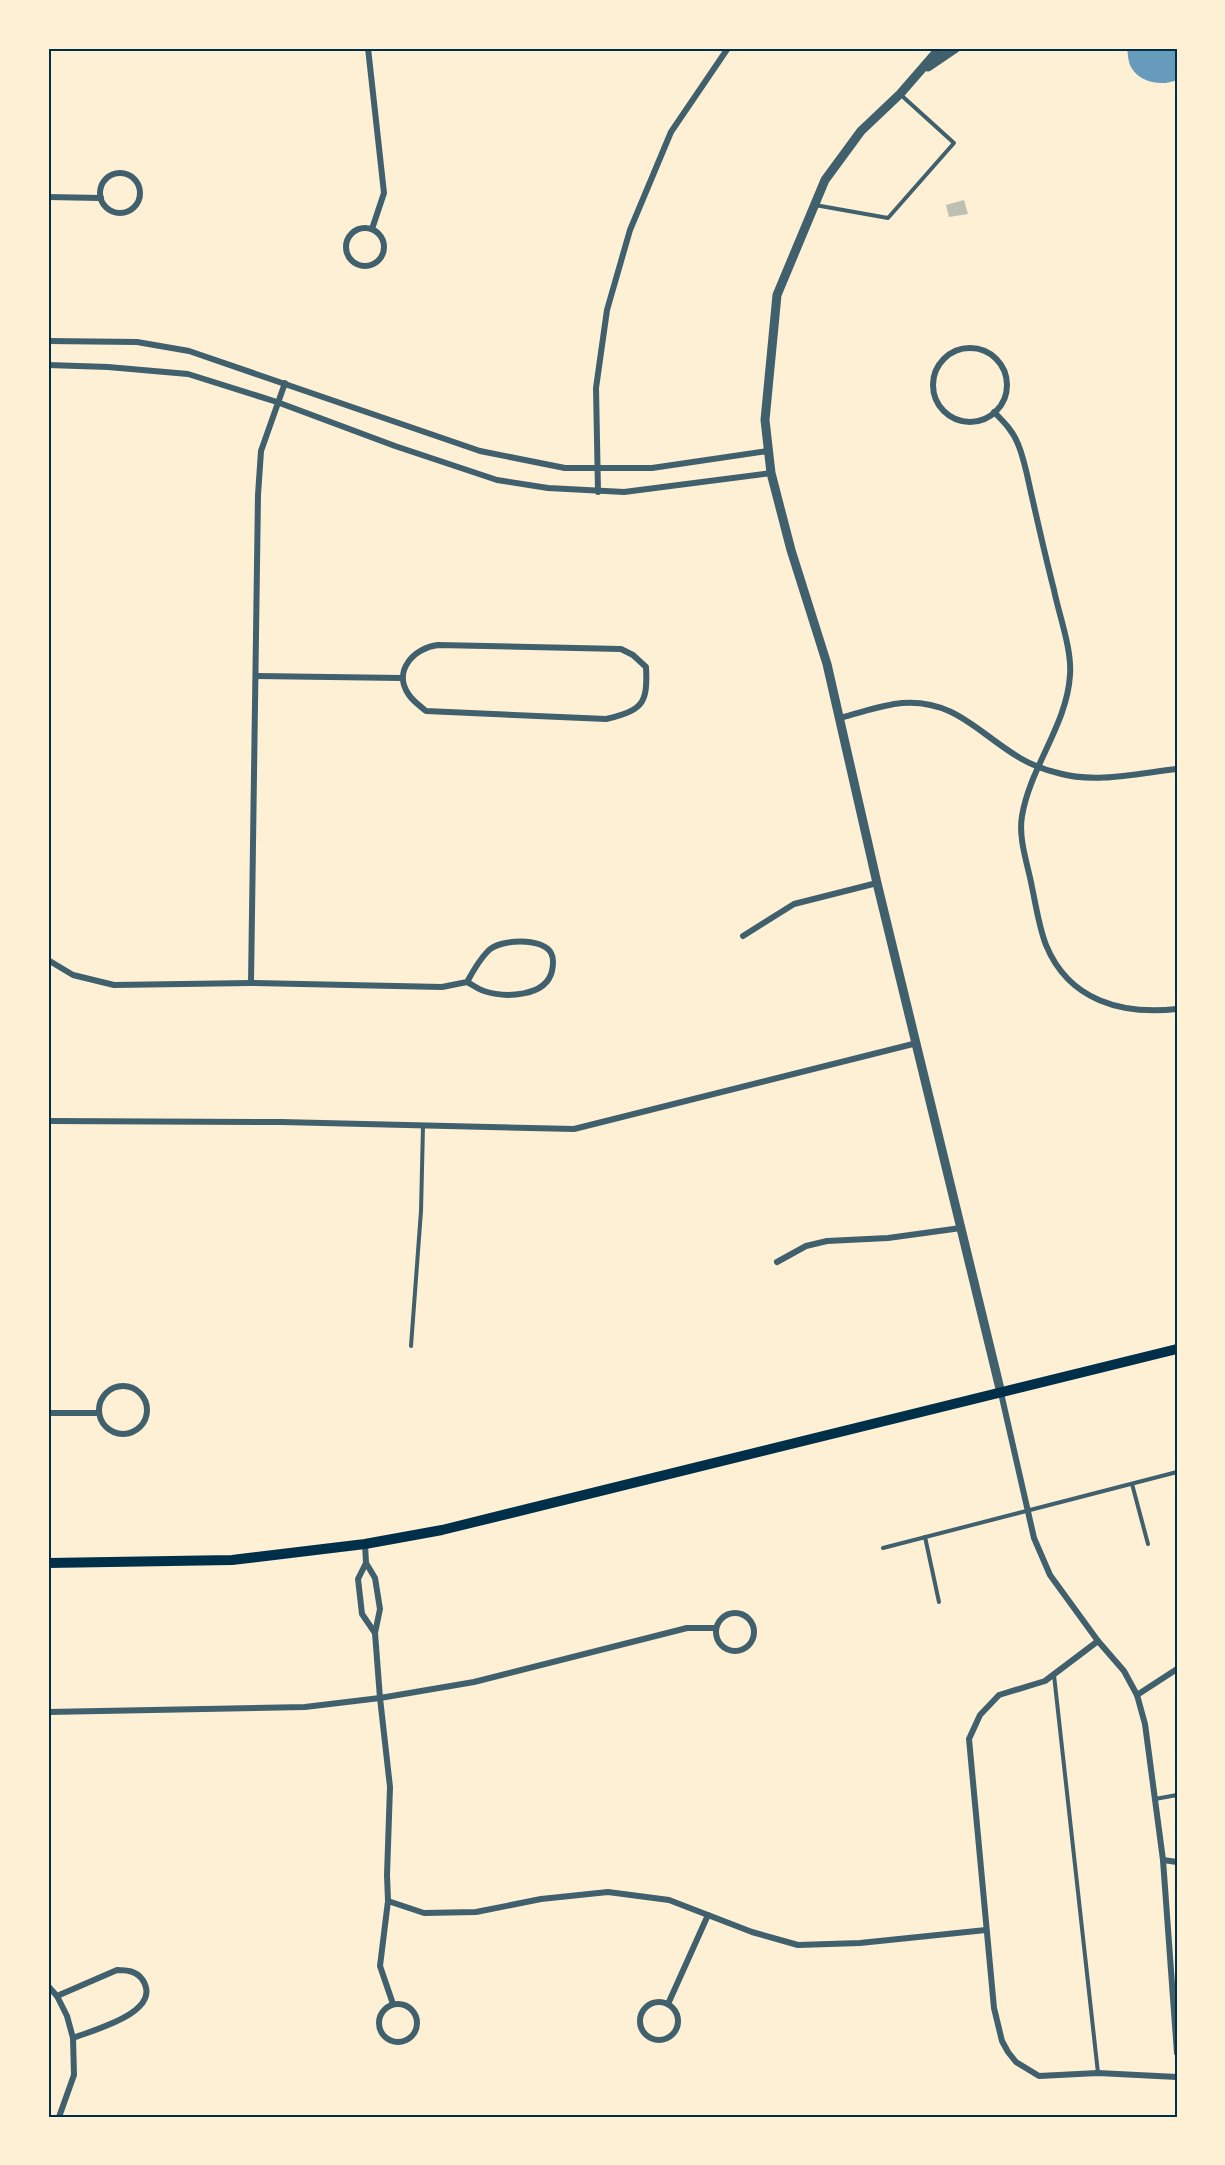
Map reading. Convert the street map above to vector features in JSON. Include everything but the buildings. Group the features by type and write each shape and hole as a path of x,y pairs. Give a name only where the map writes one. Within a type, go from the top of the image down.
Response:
{"main road":[{"path":"48,1563 232,1560 365,1544 442,1530 1177,1349"}],"street":[{"path":"368,48 384,193 372,229"},
{"path":"598,492 596,388 606,309 630,230 671,132 728,48"},
{"path":"940,48 900,94 861,131 825,180 777,295 765,420 768,451 771,473 791,550 827,664 877,883 1034,1538 1050,1575 1098,1641 1124,1671 1137,1695 1145,1724 1163,1860 1177,2053"},
{"path":"916,75 956,48"},
{"path":"121,173 132,177 139,188 138,201 129,211 109,209 101,198 100,192 105,181 115,174 121,173"},
{"path":"48,198 101,198"},
{"path":"359,228 372,229 381,236 384,242 383,256 373,265 360,266 349,258 345,246 346,240 359,228"},
{"path":"48,341 137,342 189,351 480,451 565,468 652,468 768,451"},
{"path":"968,347 989,352 998,359 1004,368 1007,390 1004,400 994,412 980,420 970,422 960,420 943,410 937,402 933,382 940,363 948,355 957,349 968,347"},
{"path":"48,365 108,366 188,374 277,402 395,446 497,480 548,488 624,492 771,473"},
{"path":"251,983 258,495 261,451 285,383"},
{"path":"994,412 1012,430 1022,456 1069,656 1071,674 1063,709 1029,789 1022,818 1023,840 1042,932 1052,958 1072,984 1096,1001 1125,1010 1177,1009"},
{"path":"426,646 621,649 633,655 646,667 647,689 642,703 632,712 606,719 448,712 426,711 409,695 402,678 406,663 426,646"},
{"path":"256,676 402,678"},
{"path":"839,718 902,703 922,704 945,708 963,717 1019,758 1039,767 1078,778 1177,769"},
{"path":"743,936 794,904 877,883"},
{"path":"48,960 73,975 114,985 251,983 442,987 467,982 484,991 501,994 539,989 549,980 552,955 546,947 528,942 505,942 489,949 467,982"},
{"path":"48,1120 281,1122 574,1129 917,1043"},
{"path":"777,1262 806,1246 826,1241 888,1238 961,1228"},
{"path":"118,1386 126,1386 140,1393 147,1406 147,1414 141,1427 127,1435 110,1431 104,1425 99,1413 100,1402 105,1394 118,1386"},
{"path":"48,1413 99,1413"},
{"path":"365,1544 366,1563 375,1578 380,1609 375,1633 390,1787 388,1901 380,1966 393,2004"},
{"path":"366,1563 358,1579 362,1614 375,1633"},
{"path":"736,1612 751,1621 754,1634 749,1646 743,1650 730,1651 719,1643 716,1628 724,1616 736,1612"},
{"path":"48,1712 305,1707 380,1698 474,1682 687,1628 716,1628"},
{"path":"1098,1641 1045,1681 999,1695 980,1715 969,1739 994,2008 1002,2041 1008,2052 1016,2062 1039,2076 1098,2073 1177,2077"},
{"path":"1137,1695 1177,1669"},
{"path":"1163,1860 1177,1862"},
{"path":"388,1901 424,1913 476,1912 541,1899 608,1893 669,1900 752,1932 798,1945 860,1943 986,1930"},
{"path":"668,2004 708,1915"},
{"path":"57,1996 117,1970 127,1970 139,1975 146,1984 146,1999 138,2010 73,2038"},
{"path":"48,1986 57,1996 67,2016 73,2038 74,2075 59,2117"},
{"path":"654,2002 668,2004 676,2010 677,2029 673,2035 661,2040 648,2037 640,2026 644,2009 654,2002"},
{"path":"393,2004 410,2007 417,2018 416,2032 406,2041 393,2042 387,2039 379,2028 378,2022 383,2011 393,2004"}],"lane":[{"path":"815,205 888,218 954,143 900,94"},
{"path":"411,1346 421,1211 423,1126"},
{"path":"883,1548 1177,1472"},
{"path":"1132,1484 1148,1544"},
{"path":"925,1538 939,1602"},
{"path":"1054,1675 1098,2073"},
{"path":"1155,1799 1177,1795"}],"water":[{"path":"1127,48 1177,48 1177,80 1158,83 1145,80 1130,65"}]}
